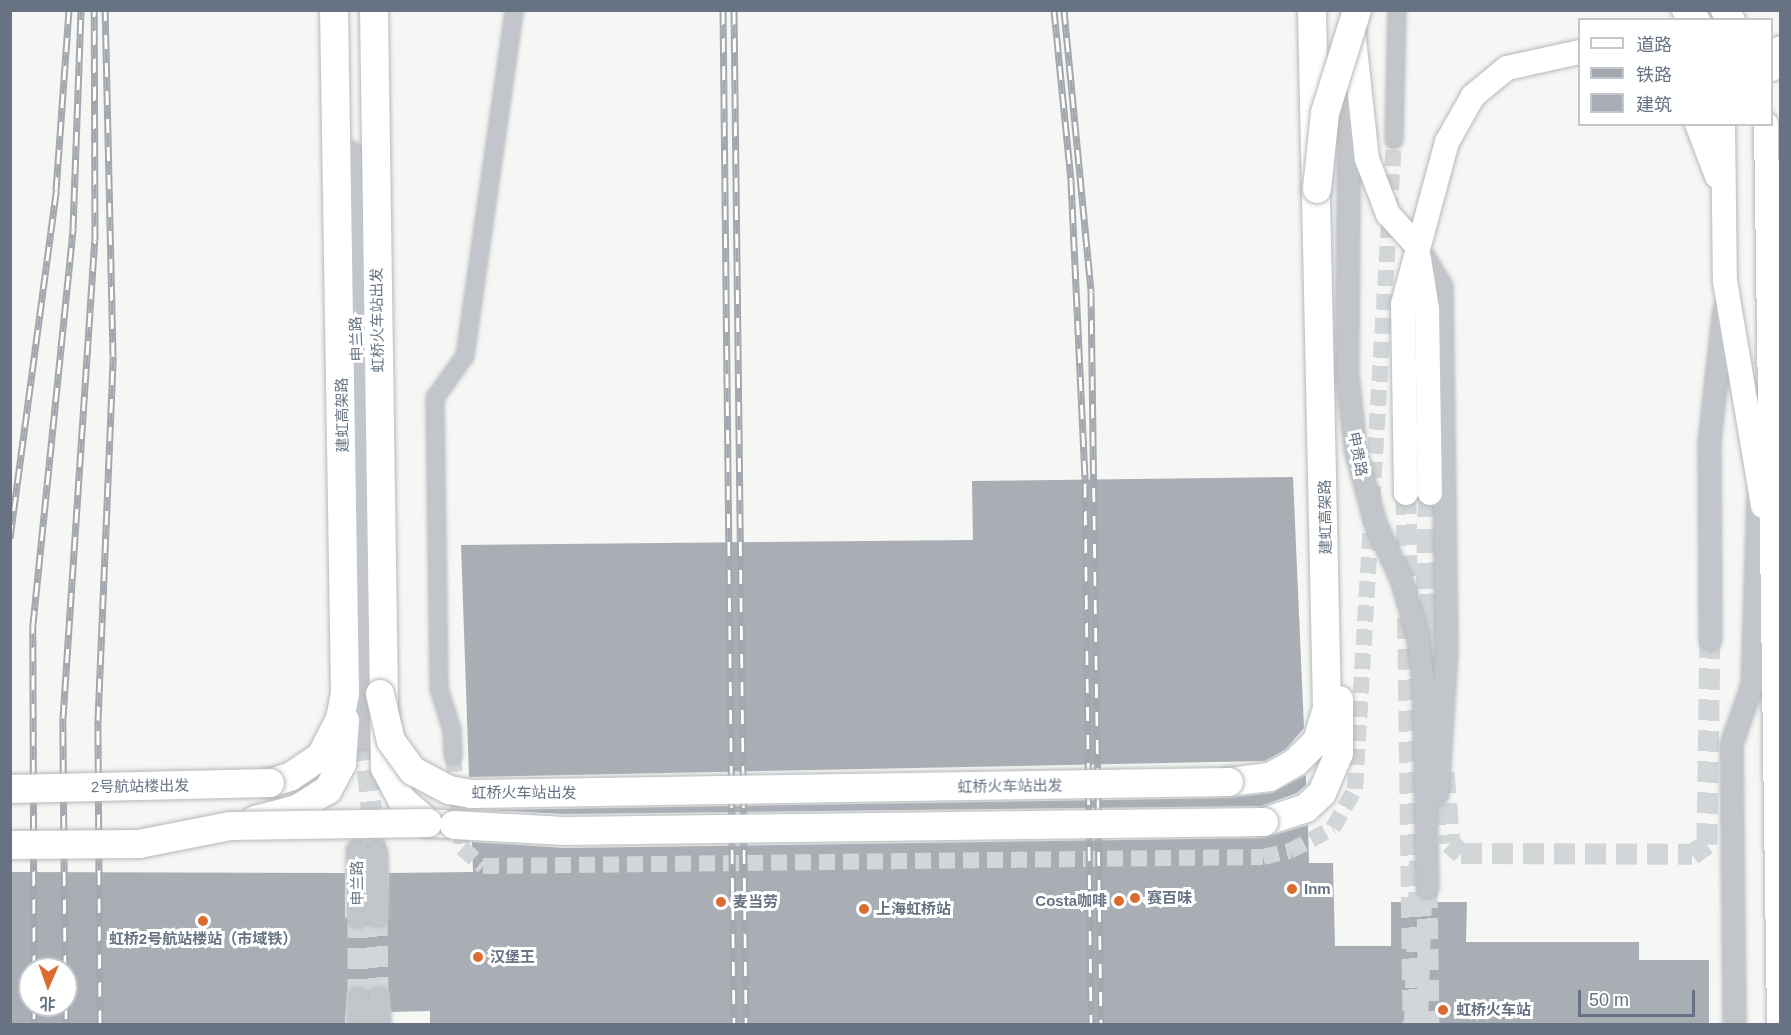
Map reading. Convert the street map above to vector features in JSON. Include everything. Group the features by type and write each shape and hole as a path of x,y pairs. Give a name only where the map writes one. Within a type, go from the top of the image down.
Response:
{"highway":[{"name":"建虹高架路","path":"270,783 290,777 321,756 340,719 345,693 334,10"},
{"name":"虹桥火车站出发","path":"374,10 380,694 392,741 413,771 449,790 471,794 1229,782"},
{"path":"1312,10 1317,189"},
{"path":"1317,189 1325,112 1357,10"},
{"name":"建虹高架路","path":"1229,782 1270,777 1317,741 1327,709 1328,652 1317,189"},
{"path":"230,826 428,823 565,831 1264,822 1306,808 1332,777 1339,753 1339,686 1328,652"},
{"path":"10,846 139,844 283,814 328,790 342,764 345,693"},
{"path":"380,694 385,768 402,800 428,823"},
{"name":"2号航站楼出发","path":"10,789 270,783"}],"main road":[{"name":"申贵路","path":"1351,10 1367,159 1388,214 1418,247"},
{"path":"1773,66 1780,48"},
{"path":"1418,493 1403,304 1447,142 1473,96 1507,68 1578,52"},
{"path":"1697,126 1725,204"},
{"path":"1723,126 1725,281 1771,476"},
{"path":"1766,126 1771,476 1777,617 1779,1024"}],"street":[{"name":"申兰路","path":"345,10 364,739"},
{"path":"453,756 452,730 439,689 435,398 465,356 514,10"},
{"name":"申贵路","path":"1351,10 1347,375 1355,449 1375,523 1401,579 1417,634 1424,682 1427,887 1446,652 1441,286 1418,247"},
{"path":"1394,140 1395,10"},
{"path":"1710,639 1709,441 1725,281"},
{"path":"1734,1024 1731,744 1752,684 1771,476"},
{"name":"申兰路","path":"366,851 367,916"},
{"path":"358,1024 368,999 379,1024"}],"building":[{"path":"1293,477 1304,728 1286,749 1265,761 469,777 461,545 973,540 972,481"},
{"path":"1306,775 1306,785 1297,793 1261,806 565,814 487,810 1229,798 1272,793"},
{"name":"上海虹桥站","path":"1308,825 1309,863 1333,863 1335,946 1391,946 1391,902 1467,902 1466,942 1639,942 1639,960 1709,960 1709,1024 430,1024 430,1011 391,1012 389,992 378,985 347,992 345,1024 10,1024 10,872 345,873 345,917 359,929 388,921 389,873 473,872 472,842 565,848 1264,838"}],"tunnel":[{"path":"453,756 462,848 483,866 1263,857 1290,851 1333,828 1355,789 1394,140"},
{"path":"1406,493 1413,1024"},
{"path":"1426,661 1430,493"},
{"path":"1428,562 1437,681"},
{"path":"1444,772 1450,843 1461,853 1692,854 1707,844 1710,639"},
{"path":"364,739 376,852"},
{"path":"1416,1024 1421,861"},
{"path":"1427,887 1429,1024"},
{"path":"377,915 378,998"},
{"path":"358,916 358,999"}],"railway":[{"path":"10,538 56,191 69,10"},
{"path":"34,957 33,624 73,229 81,10"},
{"path":"65,957 63,718 95,240 94,10"},
{"path":"100,1024 98,720 113,356 105,10"},
{"path":"723,10 734,1024"},
{"path":"734,10 746,1024"},
{"path":"1054,10 1071,181 1085,483 1091,1024"},
{"path":"1064,10 1091,292 1101,1024"},
{"path":"34,1017 34,1024"},
{"path":"66,1017 66,1024"}],"place":[{"name":"Inm","path":"1292,889"},
{"name":"赛百味","path":"1135,898"},
{"name":"Costa咖啡","path":"1119,901"},
{"name":"麦当劳","path":"721,902"},
{"name":"上海虹桥站","path":"864,909"},
{"name":"虹桥2号航站楼站（市域铁）","path":"203,921"},
{"name":"汉堡王","path":"478,957"},
{"name":"虹桥火车站","path":"1443,1010"}]}
